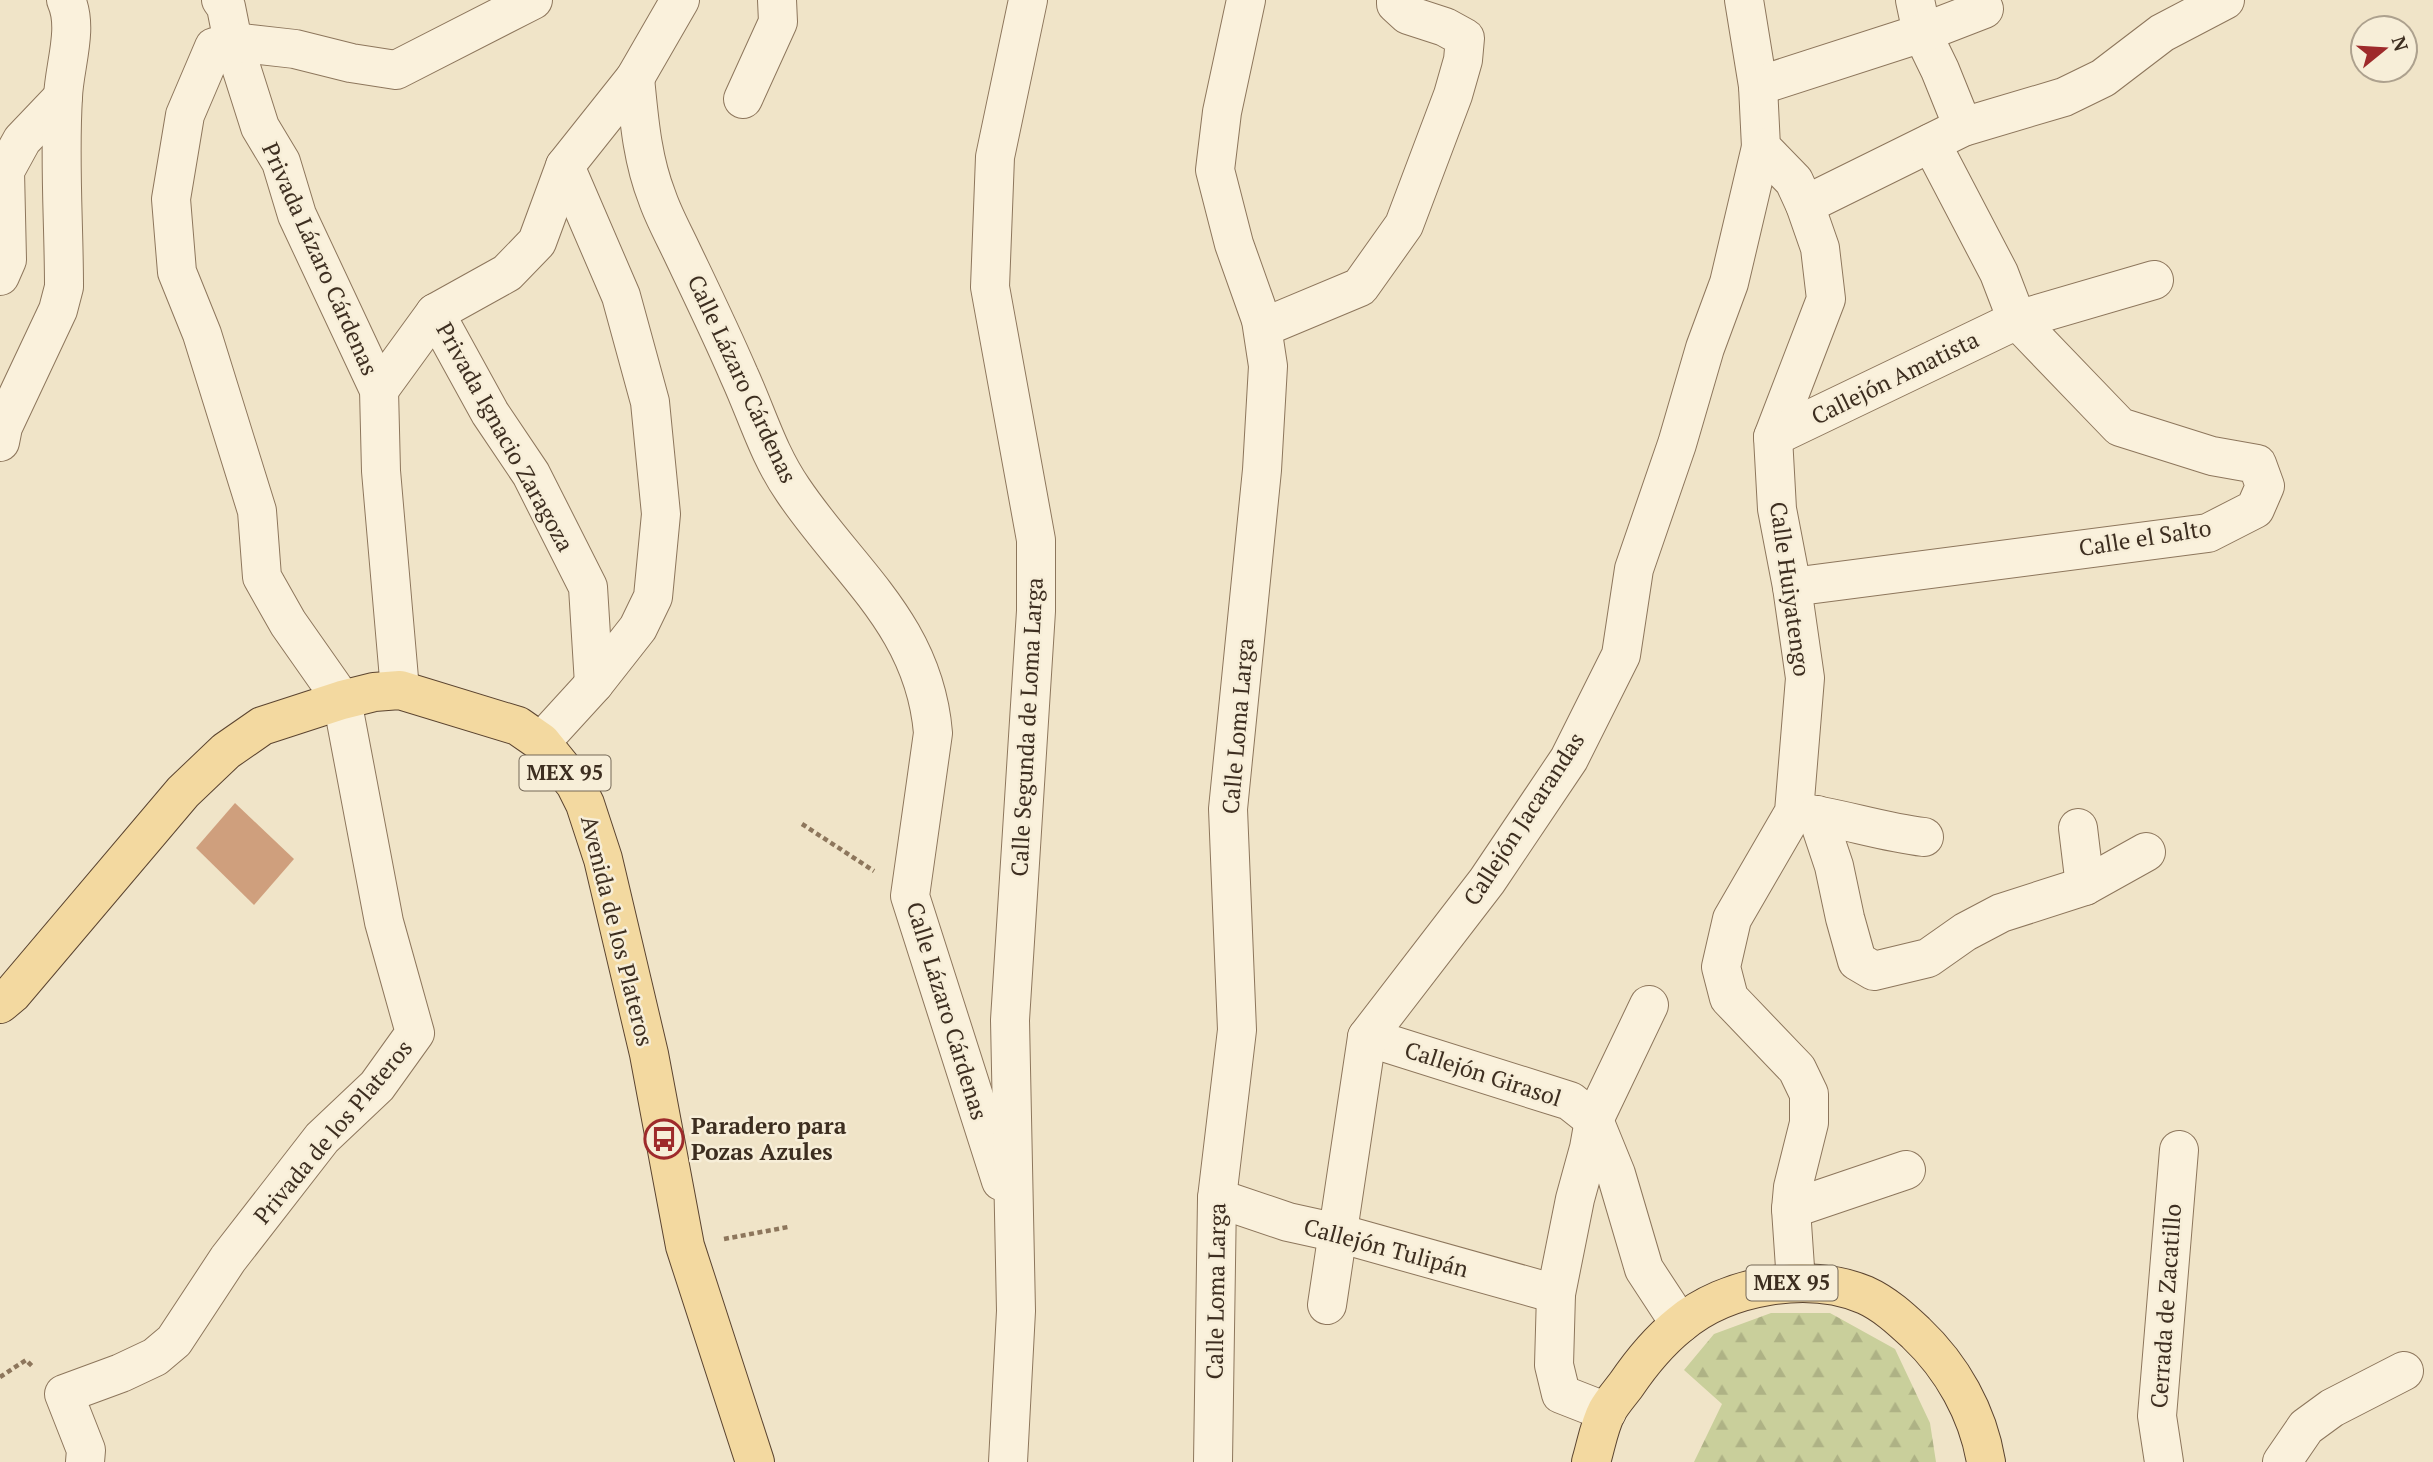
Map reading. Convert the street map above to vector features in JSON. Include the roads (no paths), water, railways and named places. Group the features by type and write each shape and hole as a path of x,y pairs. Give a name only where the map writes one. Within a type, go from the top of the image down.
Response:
{"main road":[{"name":"Avenida de los Plateros","path":"0,1004 12,994 183,792 226,751 261,726 342,700 374,692 400,690 518,726 541,742 580,794 603,859 649,1054 685,1246 755,1462"},
{"name":"MEX 95","path":"1591,1462 1607,1412 1643,1361 1680,1324 1716,1303 1746,1291 1796,1282 1826,1284 1865,1295 1893,1311 1951,1371 1973,1416 1986,1462"}],"street":[{"path":"0,442 4,427 58,310 64,287 63,97 71,30 66,0"},
{"name":"Privada Lázaro Cárdenas","path":"221,0 226,7 233,42 260,127 281,162 297,215 379,390 381,471 400,690"},
{"path":"379,390 435,313 507,273 537,242 565,166 635,78 680,0"},
{"path":"743,99 778,22 777,0"},
{"name":"Calle Segunda de Loma Larga","path":"1009,1462 1016,1311 1010,1020 1036,611 1036,540 990,287 995,157 1028,0"},
{"name":"Calle Loma Larga","path":"1213,1462 1217,1198 1237,1030 1228,809 1262,470 1268,366 1261,320 1234,244 1215,170 1222,113 1245,0"},
{"path":"1261,320 1269,325 1360,287 1404,225 1453,95 1463,60 1465,38 1445,27 1408,15 1396,4 1396,0"},
{"path":"1744,0 1758,86 1761,146"},
{"path":"1805,205 1947,135 2064,97 2103,78 2162,33 2225,0"},
{"path":"342,700 288,623 262,577 257,511 202,334 177,272 171,199 185,115 214,47 233,42 295,49 351,63 396,70 512,5"},
{"path":"1758,86 1918,17 1984,9"},
{"name":"Calle el Salto","path":"1792,587 2207,533 2255,509 2265,486 2257,464 2211,456 2120,427 2017,320 1947,135 1940,70 1918,17"},
{"name":"Calle Lázaro Cárdenas","path":"635,78 640,138 657,197 741,377 768,448 793,490 865,580 896,624 923,678 933,733 910,895 1015,1224"},
{"path":"0,276 7,260 5,171 22,140 63,97"},
{"name":"Calle Huiyatengo","path":"1761,146 1794,181 1805,205 1820,248 1826,299 1773,437 1777,509 1805,678 1805,813 1732,919 1721,967 1729,998 1797,1069 1809,1094 1809,1123 1793,1187 1791,1209 1796,1282"},
{"name":"Callejón Jacarandas","path":"1327,1305 1367,1037 1487,881 1569,759 1621,655 1634,569 1677,444 1705,348 1729,283 1761,146"},
{"path":"541,742 594,684 638,628 653,597 660,514 650,402 625,310 565,166"},
{"name":"Callejón Amatista","path":"1773,437 2017,320 2154,280"},
{"name":"Privada Ignacio Zaragoza","path":"435,313 490,413 531,474 588,587 594,684"},
{"name":"Privada de los Plateros","path":"85,1462 86,1450 64,1394 155,1357 174,1341 228,1259 321,1138 377,1086 415,1033 384,922 342,700"},
{"path":"1805,813 1886,832 1924,837"},
{"path":"1805,813 1834,866 1857,961 1874,971 1928,958 1965,932 2001,912 2085,886 2146,852"},
{"path":"2078,828 2085,886"},
{"path":"1607,1412 1561,1394 1554,1365 1556,1294 1594,1120 1649,1005"},
{"name":"Callejón Girasol","path":"1367,1037 1570,1101 1594,1120"},
{"path":"1594,1120 1616,1174 1644,1269 1680,1324"},
{"name":"Cerrada de Zacatillo","path":"2164,1462 2157,1416 2179,1150"},
{"path":"1791,1209 1906,1170"},
{"name":"Callejón Tulipán","path":"1217,1198 1288,1222 1338,1233 1556,1294"},
{"path":"2282,1462 2306,1427 2332,1408 2404,1371"}],"place":[{"name":"Paradero para Pozas Azules","path":"664,1139"}]}
